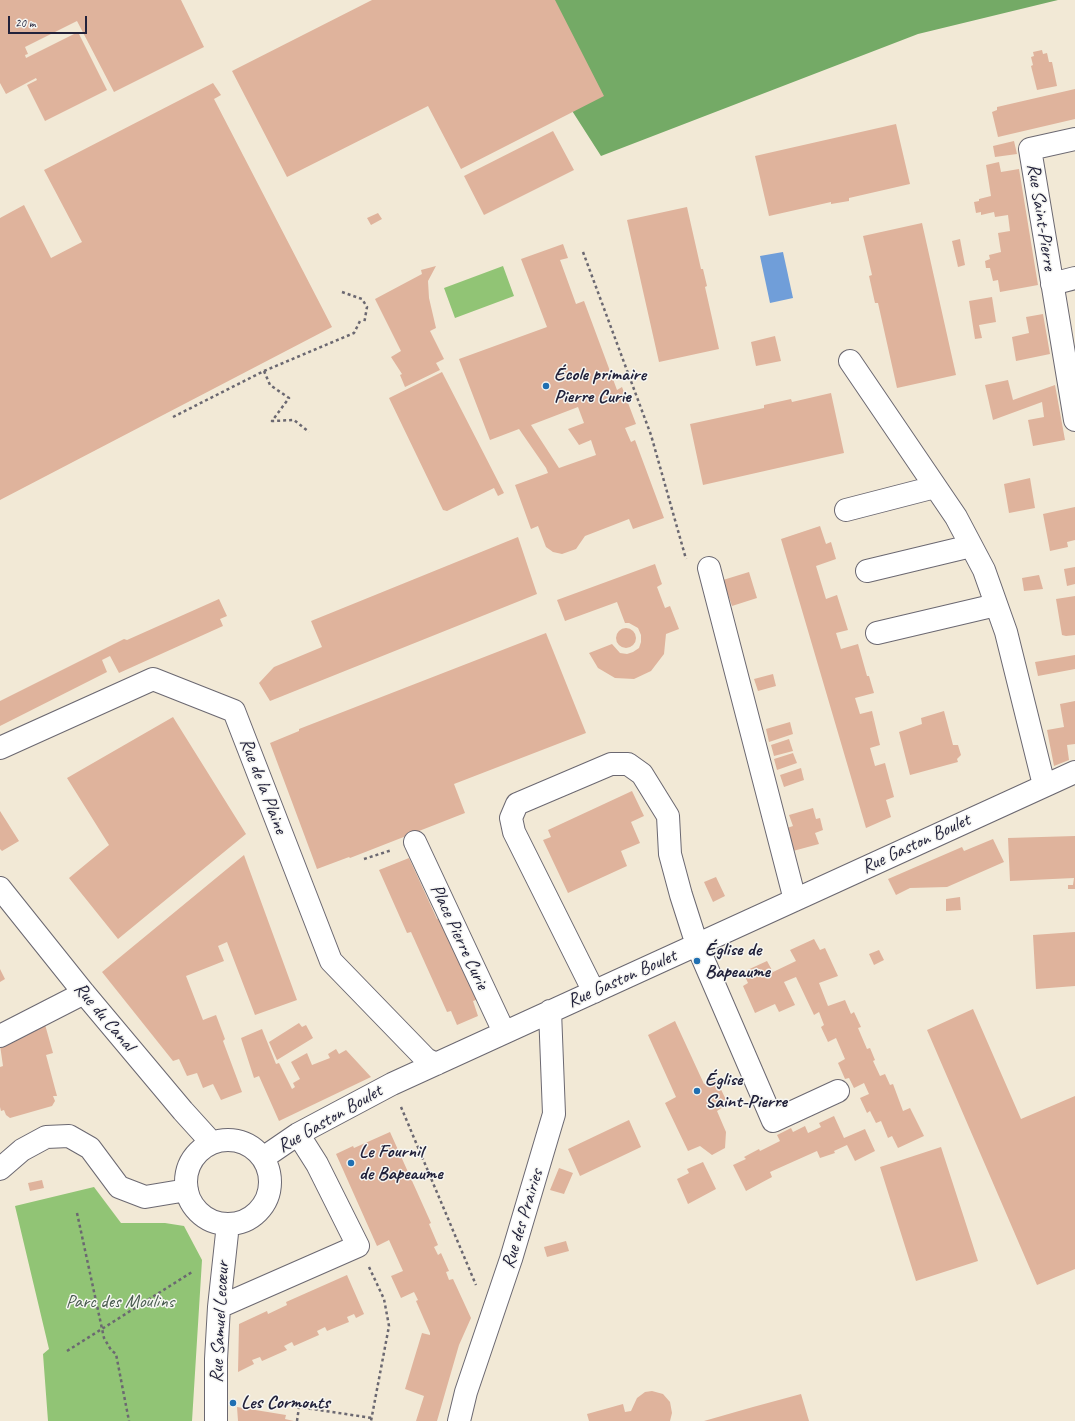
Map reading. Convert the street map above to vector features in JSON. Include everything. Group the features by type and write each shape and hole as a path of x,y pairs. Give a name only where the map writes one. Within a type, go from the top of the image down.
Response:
{"street":[{"name":"Rue Saint-Pierre","path":"1075,139 1030,150 1075,420"},
{"path":"1052,284 1075,278"},
{"path":"850,361 956,517 984,570 1006,632 1044,786"},
{"path":"846,510 935,487"},
{"path":"867,571 971,546"},
{"path":"709,568 795,900"},
{"path":"878,633 996,605"},
{"name":"Rue de la Plaine","path":"0,748 153,680 234,711 331,961 426,1059 436,1064"},
{"path":"594,992 514,832 511,818 517,804 610,764 628,764 642,774 668,816 670,854 696,945 773,1121 838,1091"},
{"name":"Rue Gaston Boulet","path":"263,1158 298,1134 392,1084 1075,772"},
{"name":"Place Pierre Curie","path":"415,842 504,1032"},
{"name":"Rue du Canal","path":"0,888 84,993 183,1111 212,1143"},
{"path":"0,1036 84,993"},
{"name":"Rue des Prairies","path":"459,1421 466,1392 511,1259 554,1114 550,1011"},
{"path":"219,1307 358,1246 317,1164 298,1134"},
{"path":"0,1169 22,1150 46,1137 69,1136 90,1148 119,1187 145,1197 187,1190"},
{"path":"228,1140 244,1143 258,1152 263,1158 268,1170 270,1182 268,1194 263,1205 251,1216 236,1223 228,1224 212,1220 201,1214 193,1205 187,1190 186,1182 189,1166 198,1152 212,1143 228,1140"},
{"name":"Rue Samuel Lecœur","path":"216,1421 216,1359 219,1307 228,1224"}],"path":[{"path":"583,252 651,435 686,560"},
{"path":"342,292 362,300 367,307 364,324"},
{"path":"173,417 264,371 354,333 361,319"},
{"path":"264,371 270,385 289,398 272,421 294,420 309,432"},
{"path":"364,859 415,842"},
{"path":"392,1084 490,1319"},
{"path":"77,1214 104,1338 111,1350 116,1354 129,1421"},
{"path":"297,1421 299,1407 371,1420 389,1326 384,1299 358,1246"},
{"path":"67,1351 192,1272"}],"green space":[{"path":"501,0 1058,0 918,34 601,156"},
{"path":"503,266 514,296 455,318 444,288"},
{"name":"Parc des Moulins","path":"94,1187 121,1223 165,1223 184,1226 202,1260 192,1421 48,1421 43,1354 49,1349 15,1206"}],"water":[{"path":"783,252 793,298 770,303 760,256"}],"building":[{"path":"0,0 181,0 204,47 114,92 77,21 25,47 28,54 25,55 26,58 78,32 107,90 45,121 27,85 37,80 36,78 6,94 0,83"},
{"path":"372,0 555,0 604,96 461,169 428,106 287,177 232,71"},
{"path":"1042,50 1043,54 1047,53 1049,62 1052,62 1057,86 1037,90 1031,66 1033,65 1031,57 1034,56 1033,52"},
{"path":"213,83 221,95 214,99 332,327 0,500 0,218 24,205 51,258 82,242 44,170"},
{"path":"1075,89 1075,119 998,137 992,112 997,110 997,107"},
{"path":"896,124 910,184 849,198 849,201 831,204 831,202 769,216 755,156"},
{"path":"553,131 574,170 484,215 464,176"},
{"path":"1014,141 1017,154 995,157 993,146"},
{"path":"999,162 1001,172 1019,169 1038,285 1000,292 998,280 993,281 990,268 986,268 985,261 990,259 989,255 1001,252 998,233 1010,231 1008,215 995,217 994,212 981,215 981,212 976,213 974,202 991,196 986,165"},
{"path":"687,207 701,269 703,269 707,286 705,287 719,349 659,362 627,220"},
{"path":"378,213 382,219 371,225 367,218"},
{"path":"922,223 956,375 897,388 878,303 875,303 869,276 872,275 863,236"},
{"path":"960,239 965,265 958,267 952,241"},
{"path":"563,244 568,258 560,260 576,304 584,301 617,390 622,387 636,424 625,428 631,442 635,440 664,518 633,529 629,519 585,536 576,549 562,554 553,552 546,547 538,526 531,529 515,485 548,473 546,468 519,429 490,440 459,359 547,327 521,259","holes":["578,407 584,423 568,429 579,445 591,440 596,455 559,468 531,425"]},
{"path":"436,266 428,281 429,298 436,328 430,331 444,359 436,363 440,370 405,387 400,375 402,374 391,357 401,351 375,299 422,274 421,270"},
{"path":"992,297 996,322 979,325 982,338 975,339 969,301"},
{"path":"1043,314 1050,354 1016,361 1012,337 1029,333 1026,317"},
{"path":"775,336 781,361 756,366 751,342"},
{"path":"442,372 504,493 498,496 494,488 447,511 443,510 389,398"},
{"path":"1008,380 1013,400 1055,385 1065,440 1033,446 1028,420 1044,417 1042,402 993,420 985,385"},
{"path":"831,393 844,453 703,485 690,424 764,408 764,405 791,399 792,402"},
{"path":"1030,478 1035,508 1009,513 1004,484"},
{"path":"1075,507 1075,540 1067,542 1068,547 1050,551 1043,514"},
{"path":"820,526 826,544 831,542 836,559 816,566 826,599 837,595 848,630 836,633 841,649 858,644 867,676 869,676 874,693 855,698 860,714 872,711 880,745 870,748 875,766 885,763 894,797 886,800 891,817 866,828 781,539"},
{"path":"518,537 537,594 270,701 259,683 274,667 322,647 311,621"},
{"path":"655,564 662,584 657,587 665,608 670,606 679,629 666,634 664,654 651,671 634,679 615,678 598,668 589,653 612,644 620,653 627,654 633,652 639,648 641,642 641,635 638,628 629,623 625,623 617,602 565,621 557,600"},
{"path":"1075,567 1075,584 1067,586 1064,569"},
{"path":"749,572 757,598 732,606 723,580"},
{"path":"1039,575 1043,589 1024,591 1022,578"},
{"path":"1075,596 1075,635 1062,635 1056,599"},
{"path":"219,599 227,616 220,619 223,626 119,673 110,656 102,660 107,672 0,726 0,701 124,639 127,640"},
{"path":"626,628 633,631 636,638 633,645 626,648 619,645 616,638 619,631"},
{"path":"546,633 586,733 454,784 465,813 350,858 349,857 317,869 270,743 299,731 299,729"},
{"path":"1075,655 1075,669 1038,676 1035,662"},
{"path":"773,674 776,686 758,691 754,679"},
{"path":"1075,701 1075,744 1067,745 1069,760 1054,766 1047,730 1064,727 1060,704"},
{"path":"944,711 953,745 958,745 961,755 957,759 958,762 910,775 899,732 922,724 921,718"},
{"path":"173,717 246,834 118,939 69,878 109,845 67,778"},
{"path":"790,722 793,734 769,742 766,729"},
{"path":"789,739 793,751 774,756 771,745"},
{"path":"793,753 797,763 777,770 774,759"},
{"path":"801,768 804,780 784,787 780,775"},
{"path":"632,791 644,816 631,822 640,843 621,851 627,866 568,893 543,840 551,837 548,830"},
{"path":"813,808 816,819 820,818 823,830 815,833 819,844 793,851 787,828 793,826 789,815"},
{"path":"0,811 19,841 2,851 0,849"},
{"path":"1075,836 1075,889 1068,889 1068,885 1073,885 1074,878 1010,881 1008,838"},
{"path":"993,839 1004,862 947,887 910,888 896,895 888,879 962,847 964,851"},
{"path":"244,855 297,1000 255,1015 227,942 218,946 224,961 186,976 203,1020 216,1015 225,1039 223,1041 242,1092 221,1100 213,1084 203,1088 197,1073 187,1076 179,1059 173,1061 102,972"},
{"path":"409,858 437,919 441,917 479,999 473,1001 478,1016 457,1025 451,1011 447,1012 411,932 407,933 379,870"},
{"path":"716,877 725,896 713,902 704,882"},
{"path":"960,897 961,910 946,911 946,899"},
{"path":"1075,932 1075,986 1036,989 1033,935"},
{"path":"814,939 820,950 825,948 838,976 819,983 828,1006 845,1000 851,1014 854,1012 861,1027 858,1028 867,1049 870,1048 875,1060 873,1061 880,1076 885,1074 890,1085 893,1084 903,1111 910,1108 924,1136 898,1148 892,1136 888,1138 881,1121 876,1123 870,1111 867,1113 860,1098 869,1094 864,1083 854,1088 849,1078 845,1079 838,1063 845,1059 836,1038 828,1042 821,1027 824,1025 819,1012 814,1015 796,977 784,982 795,1005 779,1012 775,1004 755,1013 743,986 748,983 743,972 767,961 773,972 796,961 790,950"},
{"path":"879,950 884,960 874,965 869,954"},
{"path":"0,969 5,979 0,982"},
{"path":"973,1009 1021,1119 1075,1096 1075,1269 1037,1285 927,1030"},
{"path":"44,1021 53,1053 46,1055 57,1096 53,1096 55,1101 52,1106 10,1118 6,1115 4,1110 1,1111 0,1107 0,1067 3,1066 0,1045"},
{"name":"Église Saint-Pierre","path":"675,1021 704,1084 716,1079 728,1104 717,1111 726,1132 725,1148 712,1155 700,1146 688,1151 665,1103 676,1097 648,1035"},
{"path":"299,1023 302,1027 306,1025 313,1038 277,1060 269,1042"},
{"path":"262,1029 276,1064 279,1063 292,1089 295,1087 293,1083 300,1079 291,1062 307,1053 312,1065 330,1058 328,1054 336,1049 339,1054 346,1050 371,1077 279,1121 259,1076 254,1078 241,1038"},
{"path":"834,1116 844,1138 865,1129 875,1151 855,1161 847,1145 834,1151 835,1153 820,1158 817,1151 770,1172 772,1177 746,1191 733,1165 746,1159 744,1157 759,1149 760,1151 780,1141 777,1135 791,1128 793,1132 805,1126 808,1133 821,1127 819,1123"},
{"path":"629,1120 641,1147 580,1176 568,1149"},
{"path":"390,1132 431,1223 429,1224 438,1245 434,1247 438,1255 441,1253 449,1271 446,1272 449,1280 453,1279 471,1318 459,1345 437,1421 416,1421 424,1396 405,1389 422,1333 430,1335 416,1301 418,1300 414,1292 401,1298 391,1276 403,1271 389,1240 377,1246 336,1154 353,1146 354,1148"},
{"path":"941,1147 978,1261 916,1281 880,1167"},
{"path":"703,1162 716,1189 688,1204 677,1179 689,1173 687,1169"},
{"path":"559,1168 573,1173 564,1194 550,1190"},
{"path":"42,1180 44,1188 30,1191 28,1183"},
{"path":"566,1241 569,1251 547,1257 544,1247"},
{"path":"347,1275 364,1314 356,1318 354,1314 347,1317 349,1322 327,1331 325,1327 317,1331 319,1335 294,1346 292,1342 284,1346 287,1350 262,1361 260,1357 252,1360 254,1364 238,1372 239,1324 267,1311 268,1314 287,1305 286,1302"},
{"path":"652,1391 663,1394 670,1402 672,1413 670,1421 589,1421 587,1414 623,1404 625,1412 631,1411 637,1398 645,1392"},
{"path":"801,1394 809,1421 704,1421 753,1407"},
{"path":"237,1407 286,1415 285,1419 294,1421 238,1421"}],"place":[{"name":"École primaire Pierre Curie","path":"546,386"},
{"name":"Église de Bapeaume","path":"697,961"},
{"name":"Église Saint-Pierre","path":"697,1091"},
{"name":"Le Fournil de Bapeaume","path":"351,1163"},
{"name":"Les Cormonts","path":"233,1403"}]}
